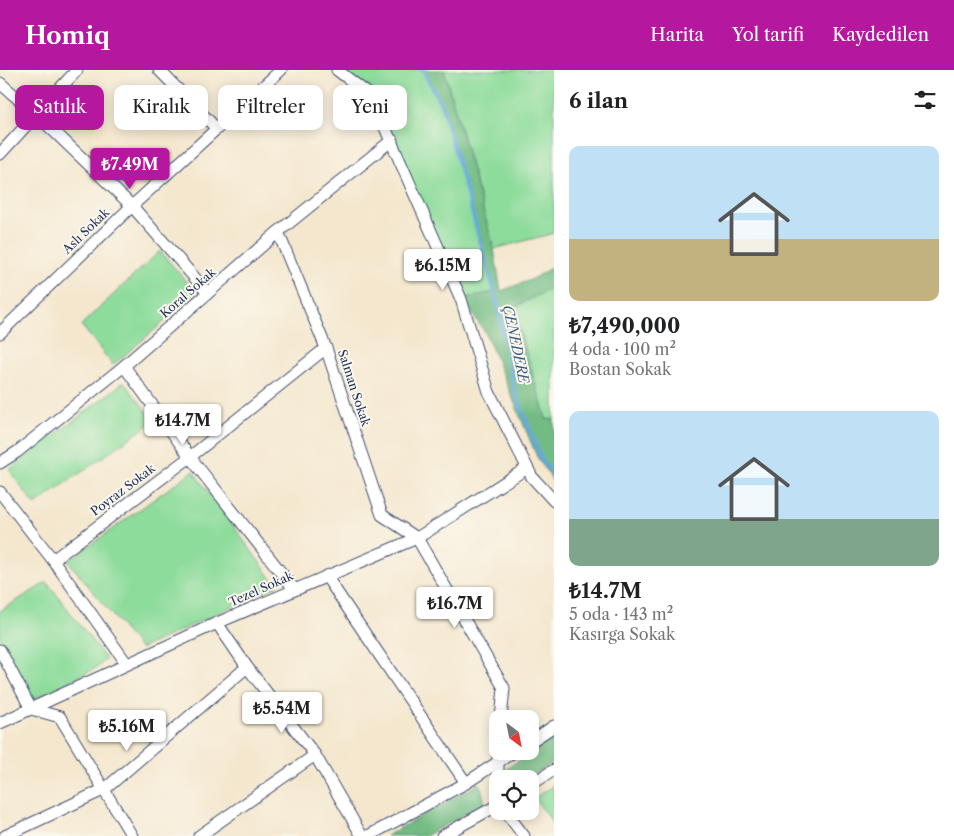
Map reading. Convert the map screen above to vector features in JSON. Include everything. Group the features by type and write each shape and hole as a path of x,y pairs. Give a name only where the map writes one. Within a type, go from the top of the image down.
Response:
{"street":[{"path":"64,85 77,70"},
{"path":"159,70 217,129"},
{"name":"Aslı Sokak","path":"0,333 132,206 281,70"},
{"path":"336,70 371,96 461,299 489,392 532,477 554,501"},
{"path":"0,83 15,96"},
{"path":"0,154 23,130"},
{"path":"53,130 132,206 208,294"},
{"name":"Koral Sokak","path":"0,463 17,452 124,366 278,232 392,140"},
{"name":"Salman Sokak","path":"278,232 326,348 382,515 417,538"},
{"name":"Poyraz Sokak","path":"52,560 190,457 326,348"},
{"path":"124,366 190,457 294,589"},
{"name":"Tezel Sokak","path":"0,724 217,623 417,538 527,468"},
{"path":"0,492 127,664"},
{"path":"417,538 504,688 502,710"},
{"path":"326,576 466,783"},
{"path":"217,623 247,667 315,756 362,836"},
{"path":"0,650 31,709 60,717 132,836"},
{"path":"5,836 105,789 247,667"},
{"path":"539,736 554,726"},
{"path":"199,836 315,756"},
{"path":"368,836 466,783 494,760"},
{"path":"539,779 554,770"},
{"path":"442,836 489,809"},
{"path":"512,820 524,836"}],"green space":[{"path":"337,70 423,70 442,106 495,293 461,299 386,130 407,130 407,85 357,85"},
{"path":"423,70 444,70 494,249 501,291 530,280 554,266 554,287 513,308 546,419 554,420 554,483 537,457 485,332 461,299 494,292 442,106"},
{"path":"444,70 554,70 554,233 494,249"},
{"path":"160,251 197,294 113,365 81,325"},
{"path":"554,287 554,420 546,419 513,308"},
{"path":"124,382 154,421 35,505 9,470"},
{"path":"193,471 277,586 140,649 68,561"},
{"path":"47,582 106,659 98,667 32,700 0,637 0,611"},
{"path":"554,738 554,762 539,772 539,770 507,770 507,768 520,760 539,760 539,748"},
{"path":"480,783 485,803 425,836 386,836"},
{"path":"554,785 554,827 539,804 539,795"}],"waterway":[{"name":"ÇENEDERE","path":"423,70 442,106 495,293 515,392 542,461 554,476"}]}
